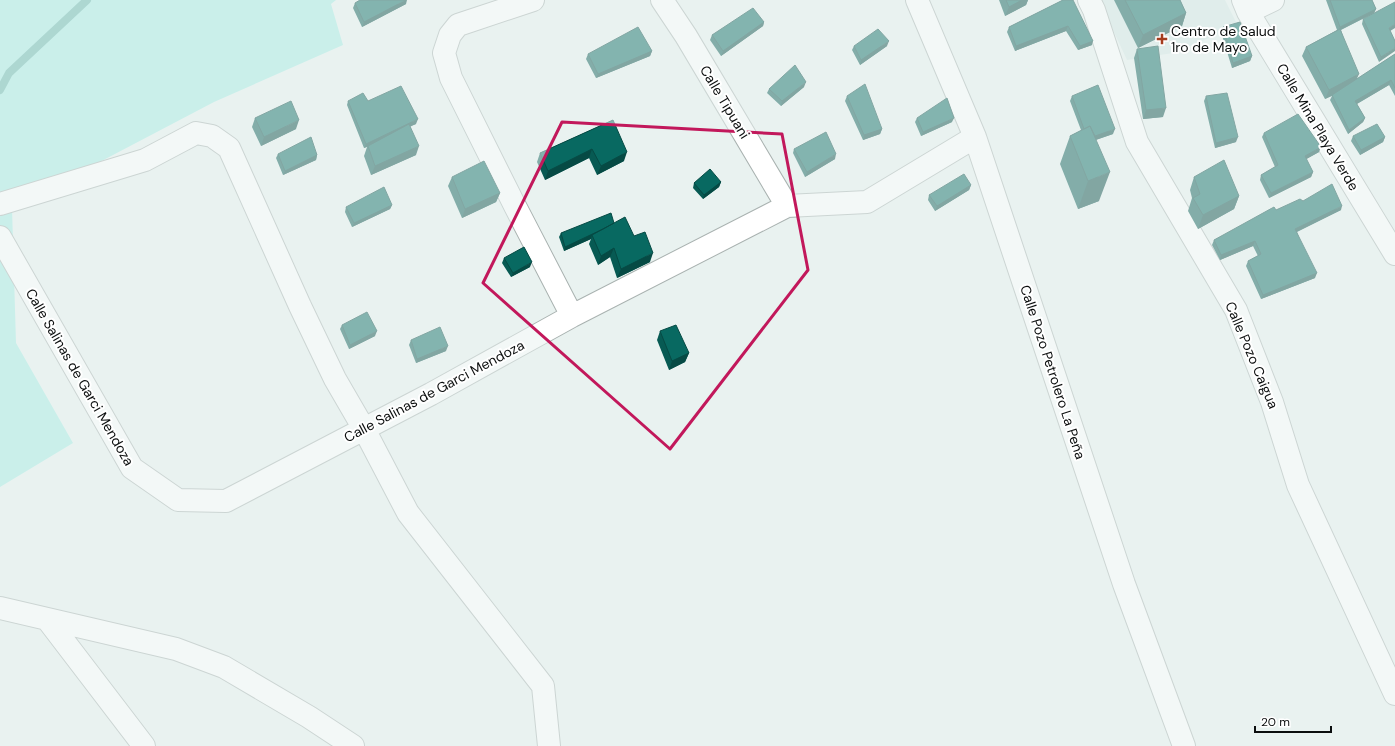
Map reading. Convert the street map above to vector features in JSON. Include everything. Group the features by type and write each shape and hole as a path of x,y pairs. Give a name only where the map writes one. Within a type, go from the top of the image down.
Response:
{"street":[{"path":"533,0 458,25 450,35 444,53 451,78 572,316"},
{"name":"Calle Tipuani","path":"662,0 686,36 787,206"},
{"name":"Calle Pozo Petrolero La Peña","path":"917,0 975,137 1124,584 1184,746"},
{"name":"Calle Pozo Caigua","path":"1089,0 1094,10 1137,142 1236,310 1272,402 1298,485 1395,694"},
{"path":"1245,6 1273,0"},
{"name":"Calle Mina Playa Verde","path":"1245,6 1395,254"},
{"path":"0,204 145,160 196,133 212,136 229,148 300,306 335,379 364,429 408,513 543,686 549,746"},
{"name":"Calle Salinas de Garci Mendoza","path":"0,237 132,468 178,500 226,501 431,394 572,316 787,206 867,202 975,137"},
{"path":"0,608 176,649 224,667 309,717 353,746"},
{"path":"47,619 144,746"}],"highlighted area":[{"path":"562,122 782,134 808,270 670,449 483,283"}],"shaded area":[{"path":"0,0 336,0 331,4 343,45 214,102 12,208 16,343 73,443 0,487"},
{"name":"Centro de Salud 1ro de Mayo","path":"1099,0 1225,0 1238,26 1173,53 1127,60"}],"building":[{"path":"360,0 406,0 364,22 355,3"},
{"path":"1006,0 1022,0 1009,7"},
{"path":"1063,0 1073,0 1093,41 1080,46 1068,26 1016,46 1009,27"},
{"path":"1125,0 1180,0 1186,13 1143,35"},
{"path":"1330,0 1372,0 1376,9 1340,27"},
{"path":"1395,2 1395,24 1389,28 1395,41 1395,48 1381,57 1363,19"},
{"path":"753,8 764,22 723,51 712,35"},
{"path":"1240,22 1252,56 1233,63 1223,27"},
{"path":"638,27 652,51 598,74 588,54"},
{"path":"878,29 889,41 861,60 854,46"},
{"path":"1340,29 1359,74 1329,90 1306,47"},
{"path":"1158,46 1166,108 1146,110 1137,49"},
{"path":"1395,54 1395,88 1391,80 1355,101 1365,118 1349,130 1332,95"},
{"path":"795,65 806,82 782,101 769,89"},
{"path":"865,84 882,129 864,135 847,96"},
{"path":"1098,85 1115,129 1095,136 1090,126 1084,129 1072,96"},
{"path":"401,86 418,119 366,144 348,101 363,93 368,101"},
{"path":"1227,93 1238,137 1216,143 1206,96"},
{"path":"947,98 954,118 923,132 917,118"},
{"path":"291,101 299,120 264,137 255,118"},
{"path":"1298,114 1321,147 1305,156 1313,172 1271,193 1261,175 1278,165 1264,133"},
{"path":"613,120 627,152 601,166 592,149 548,171 540,153"},
{"path":"409,124 419,146 375,166 368,146"},
{"path":"1377,124 1385,137 1361,150 1353,136"},
{"path":"1090,126 1110,172 1088,181 1070,136"},
{"path":"826,132 836,154 807,172 794,149"},
{"path":"311,137 317,155 285,171 278,154"},
{"path":"1224,160 1239,196 1203,215 1193,198 1200,194 1194,177"},
{"path":"484,161 500,193 465,209 452,177"},
{"path":"710,169 721,182 704,195 694,183"},
{"path":"964,174 971,185 937,206 929,195"},
{"path":"1332,184 1342,206 1295,229 1317,273 1263,295 1248,261 1261,254 1255,241 1221,255 1214,240 1274,207 1276,210 1300,199 1303,201"},
{"path":"384,187 392,205 354,223 346,207"},
{"path":"611,213 614,223 565,247 561,233"},
{"path":"625,217 634,236 645,232 653,253 621,269 614,248 601,256 592,235"},
{"path":"524,247 532,262 513,273 504,258"},
{"path":"367,312 377,331 350,345 342,325"},
{"path":"676,325 689,353 672,361 660,331"},
{"path":"440,327 448,346 417,359 411,340"}],"waterway":[{"path":"0,90 9,73 87,0"}],"place":[{"name":"Centro de Salud 1ro de Mayo","path":"1162,39"}]}
